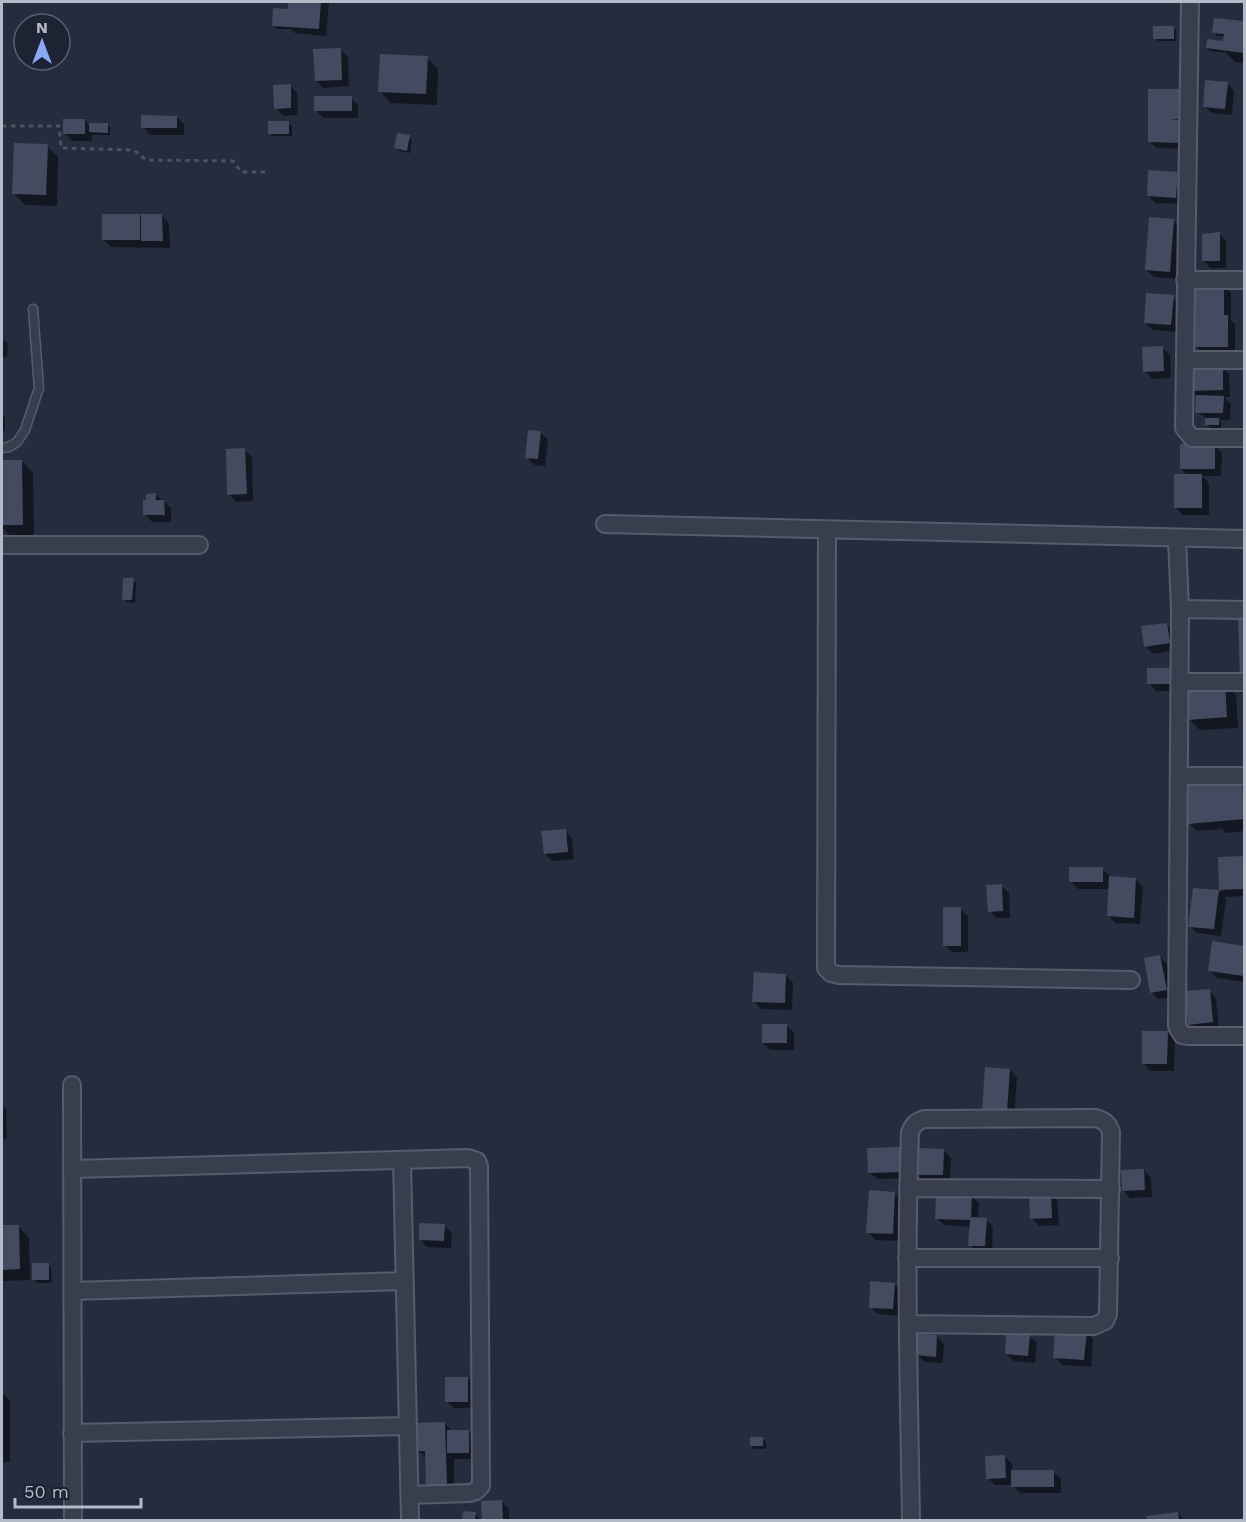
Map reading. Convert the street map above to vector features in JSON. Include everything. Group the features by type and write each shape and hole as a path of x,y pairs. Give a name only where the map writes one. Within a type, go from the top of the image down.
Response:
{"street":[{"path":"1190,2 1184,428 1188,435 1197,438 1245,438"},
{"path":"1185,280 1245,279"},
{"path":"1185,360 1245,360"},
{"path":"605,524 1245,539"},
{"path":"827,530 826,968 831,973 839,975 1131,980"},
{"path":"1177,539 1180,609 1177,1026 1182,1035 1188,1036 1245,1036"},
{"path":"2,545 199,545"},
{"path":"1180,609 1245,610"},
{"path":"1179,682 1245,682"},
{"path":"1179,776 1245,776"},
{"path":"72,1085 73,1521"},
{"path":"908,1324 1100,1324 1105,1321 1108,1314 1110,1258 1111,1132 1108,1124 1102,1119 1095,1118 924,1119 917,1122 910,1133 907,1258 908,1324 911,1521"},
{"path":"72,1169 468,1158 477,1161 479,1166 481,1486 477,1491 470,1493 409,1494"},
{"path":"402,1160 410,1521"},
{"path":"908,1188 1111,1189"},
{"path":"907,1258 1110,1258"},
{"path":"72,1291 405,1281"},
{"path":"72,1433 408,1426"}],"lane":[{"path":"2,448 17,442 25,430 39,388 33,309"}],"path":[{"path":"2,126 59,126 61,148 134,150 146,160 233,161 241,171 267,171"}],"building":[{"path":"288,2 321,2 319,29 272,26 273,8 288,9"},
{"path":"1214,18 1244,21 1244,53 1206,48 1207,39 1223,41 1224,34 1212,33"},
{"path":"1153,26 1174,26 1174,39 1153,39"},
{"path":"341,48 342,80 315,81 313,49"},
{"path":"380,54 428,56 426,94 378,92"},
{"path":"1205,80 1228,82 1225,109 1203,107"},
{"path":"291,84 291,108 274,109 273,85"},
{"path":"1148,89 1180,89 1180,119 1169,120 1182,120 1182,143 1148,142"},
{"path":"314,96 352,96 352,111 314,111"},
{"path":"141,115 177,116 177,128 141,128"},
{"path":"63,119 85,119 85,134 63,134"},
{"path":"268,121 289,121 289,134 268,134"},
{"path":"89,123 108,123 108,133 89,132"},
{"path":"397,133 410,135 407,151 394,148"},
{"path":"14,143 48,144 46,195 12,194"},
{"path":"1148,170 1178,172 1176,198 1147,196"},
{"path":"102,214 140,214 140,240 102,240"},
{"path":"141,214 162,214 163,241 141,241"},
{"path":"1149,217 1174,219 1170,272 1145,270"},
{"path":"1220,232 1220,261 1202,261 1202,234"},
{"path":"1194,284 1224,284 1224,315 1228,315 1228,347 1195,347"},
{"path":"1146,293 1174,295 1171,325 1144,323"},
{"path":"1163,346 1164,371 1143,372 1142,347"},
{"path":"1223,365 1223,390 1190,391 1189,366"},
{"path":"1196,395 1224,396 1223,413 1195,413"},
{"path":"1205,418 1219,418 1219,425 1205,425"},
{"path":"528,430 541,431 538,459 525,458"},
{"path":"1180,444 1215,444 1215,469 1180,469"},
{"path":"245,448 247,494 227,495 226,449"},
{"path":"2,460 22,460 23,525 2,525"},
{"path":"1174,474 1202,474 1202,508 1174,508"},
{"path":"156,493 156,500 164,500 165,515 143,515 143,500 146,500 146,494"},
{"path":"123,578 134,578 132,600 122,600"},
{"path":"1238,617 1244,617 1244,677 1240,677"},
{"path":"1167,623 1170,643 1144,647 1141,626"},
{"path":"1147,668 1170,668 1170,684 1147,684"},
{"path":"1225,682 1227,717 1187,720 1185,685"},
{"path":"1242,777 1244,819 1188,824 1185,782"},
{"path":"566,829 568,852 544,854 541,831"},
{"path":"1244,856 1244,889 1219,890 1218,857"},
{"path":"1069,867 1103,867 1103,882 1069,882"},
{"path":"1109,876 1136,878 1134,918 1107,916"},
{"path":"1002,884 1003,911 988,912 986,885"},
{"path":"1193,888 1219,890 1214,929 1188,927"},
{"path":"943,907 961,907 961,946 943,946"},
{"path":"1212,941 1244,946 1244,976 1208,971"},
{"path":"1160,955 1167,990 1150,993 1144,958"},
{"path":"754,972 786,974 785,1003 752,1002"},
{"path":"1210,989 1213,1022 1188,1025 1185,991"},
{"path":"762,1024 787,1024 787,1043 762,1043"},
{"path":"1142,1031 1168,1031 1167,1064 1142,1064"},
{"path":"985,1067 1010,1069 1007,1112 982,1110"},
{"path":"902,1147 903,1172 868,1173 867,1148"},
{"path":"916,1148 944,1149 943,1175 916,1175"},
{"path":"1144,1169 1145,1190 1122,1191 1121,1170"},
{"path":"869,1190 895,1192 893,1234 866,1233"},
{"path":"1051,1190 1052,1218 1030,1219 1029,1191"},
{"path":"936,1192 972,1194 971,1217 987,1218 985,1246 968,1246 970,1220 935,1219"},
{"path":"419,1223 445,1224 444,1241 419,1240"},
{"path":"2,1225 19,1225 20,1269 2,1270"},
{"path":"32,1263 49,1263 49,1280 32,1280"},
{"path":"870,1281 895,1283 893,1309 869,1308"},
{"path":"1055,1328 1087,1330 1084,1360 1053,1358"},
{"path":"1006,1333 1030,1335 1028,1356 1005,1354"},
{"path":"917,1334 937,1335 936,1357 916,1355"},
{"path":"445,1377 468,1377 468,1402 445,1402"},
{"path":"445,1422 447,1485 426,1485 425,1451 416,1451 415,1423"},
{"path":"447,1430 469,1430 469,1453 447,1453"},
{"path":"750,1437 763,1437 763,1446 750,1446"},
{"path":"1005,1455 1006,1478 986,1479 985,1456"},
{"path":"1011,1470 1054,1470 1054,1487 1011,1487"},
{"path":"502,1500 503,1520 482,1520 481,1501"},
{"path":"463,1511 476,1512 475,1520 462,1520"},
{"path":"1178,1512 1179,1520 1147,1520 1146,1516"}]}
